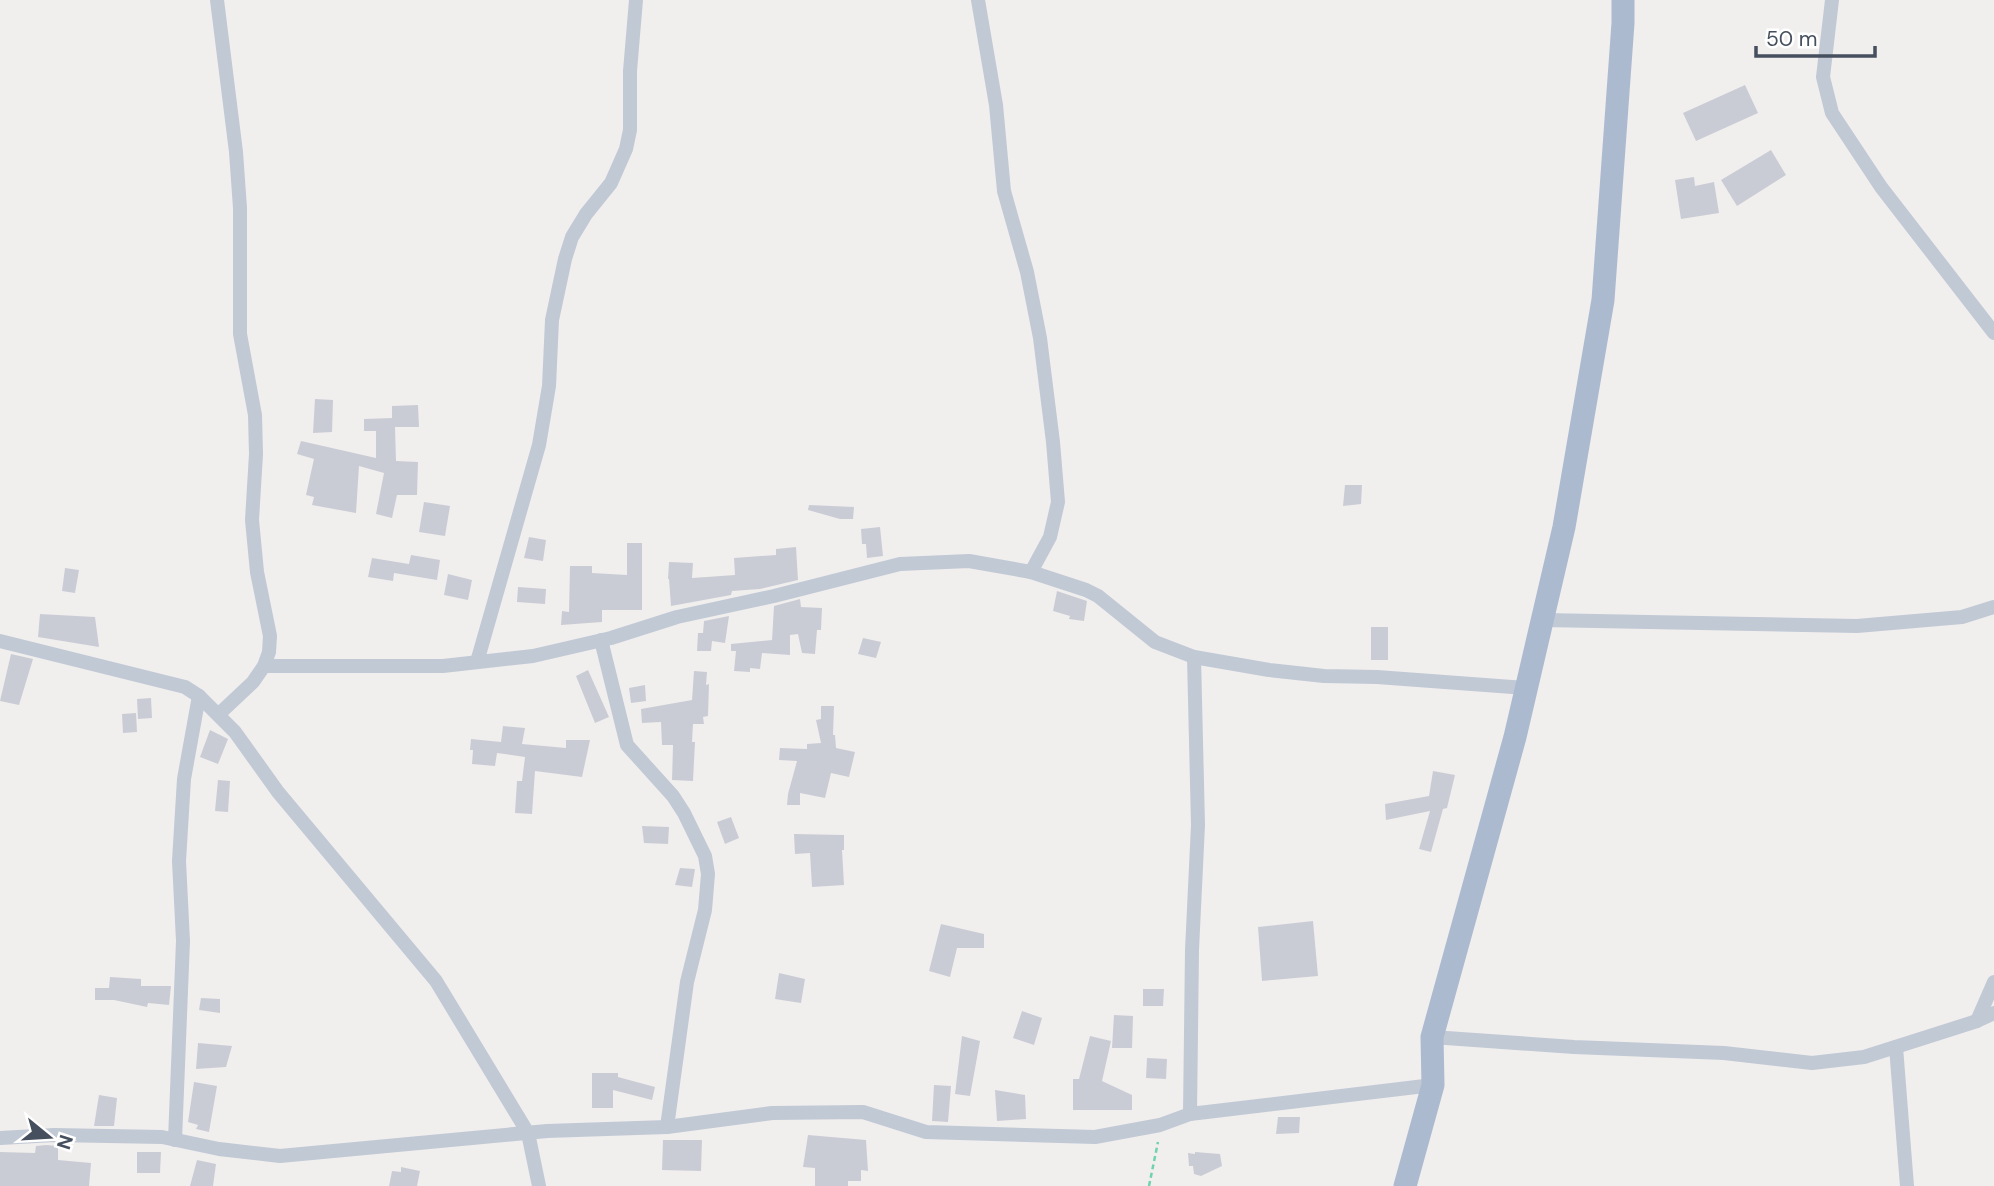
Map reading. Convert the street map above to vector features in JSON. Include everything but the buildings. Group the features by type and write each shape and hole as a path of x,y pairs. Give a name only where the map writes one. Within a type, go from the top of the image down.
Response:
{"main road":[{"path":"1405,1186 1433,1085 1432,1037 1515,737 1564,527 1602,300 1623,0"}],"street":[{"path":"218,0 240,208 240,334 255,428 252,520 257,572 270,636 269,652 264,666 253,682 219,714"},
{"path":"477,662 539,445 549,386 552,320 565,259 572,237 586,214 611,183 626,149 630,130 629,71 636,0"},
{"path":"978,0 996,105 1004,191 1027,272 1040,338 1053,442 1058,502 1050,537 1031,572"},
{"path":"1832,0 1823,77 1832,113 1881,187 1994,333"},
{"path":"264,666 443,666 533,656 601,640 677,617 900,564 969,561 1057,579 1098,596 1155,642 1194,657 1324,676 1377,677 1526,688"},
{"path":"1543,620 1857,626 1962,617 1994,607"},
{"path":"601,640 627,745 673,796 684,813 705,856 708,874 705,911 687,982 667,1127"},
{"path":"0,641 164,680 185,687 219,714 278,792 436,981 528,1133 540,1186"},
{"path":"1190,1114 1192,950 1198,825 1194,657"},
{"path":"175,1140 183,941 179,861 184,779 199,696"},
{"path":"1977,1021 1994,982"},
{"path":"1432,1037 1574,1047 1724,1053 1812,1063 1864,1057 1977,1021 1994,1013"},
{"path":"1896,1047 1907,1186"},
{"path":"0,1138 123,1135 280,1156 528,1133 667,1127 772,1113 863,1112 926,1132 1095,1137 1160,1125 1190,1114 1433,1085"}],"path":[{"path":"1149,1186 1160,1125"}]}
